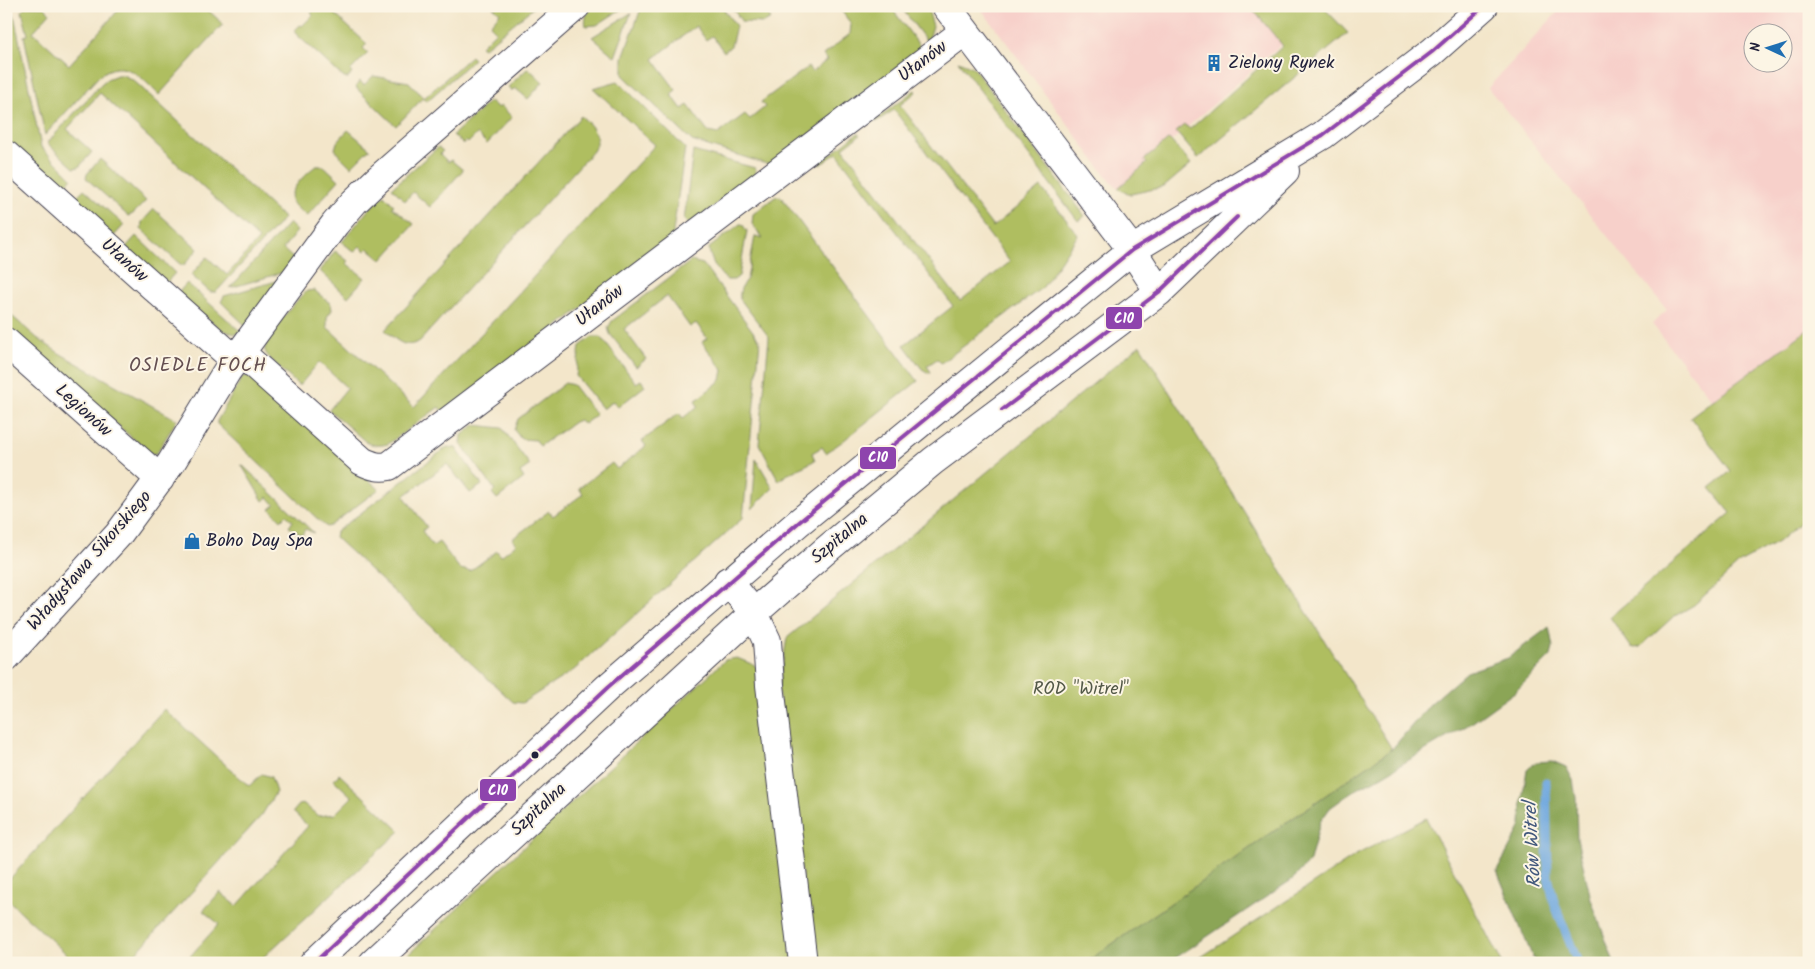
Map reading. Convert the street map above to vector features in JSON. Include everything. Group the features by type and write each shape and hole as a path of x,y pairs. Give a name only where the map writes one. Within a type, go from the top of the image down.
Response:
{"street":[{"path":"238,356 354,202 576,6"},
{"name":"Ułanów","path":"946,6 1132,250 1159,292"},
{"name":"Szpitalna","path":"314,963 556,734 798,522 1132,250 1323,135 1432,52 1484,6"},
{"name":"Ułanów","path":"6,155 362,461 380,468 390,466 965,31"},
{"name":"Szpitalna","path":"373,963 754,613 826,550 933,461 1159,292 1323,135"},
{"name":"Legionów","path":"6,342 160,479"},
{"name":"Władysława Sikorskiego","path":"6,657 118,535 160,479 238,356"},
{"path":"728,582 754,613 766,641 804,963"}],"shaded area":[{"path":"979,6 1262,6 1291,36 1118,188 1107,177"},
{"path":"1563,6 1809,6 1809,329 1713,401 1652,324 1667,310 1488,88"}],"green space":[{"path":"26,6 38,6 40,8 43,6 50,13 33,32 69,65 122,6 213,6 209,11 223,24 159,95 132,71 124,68 108,70 99,76 45,135 24,36 28,35 22,11"},
{"path":"317,6 326,6 367,44 363,48 368,53 350,71 352,73 348,78 344,78 295,33 295,30 300,25 302,26 313,15 311,13"},
{"path":"492,6 535,6 484,48 481,46 496,31 490,25 500,13"},
{"path":"592,6 626,6 597,25 586,26 586,16"},
{"path":"642,6 721,6 736,26 731,46 724,52 712,36 706,40 696,26 653,59 676,90 671,94 682,109 688,105 708,132 718,134 745,114 750,119 765,107 761,102 808,67 812,72 827,60 823,55 850,34 851,24 838,6 890,6 922,49 770,165 692,141 623,75 623,57"},
{"path":"731,6 761,6 771,19 764,23 742,22"},
{"path":"900,6 927,6 933,26 928,43"},
{"path":"1250,6 1328,6 1326,10 1348,33 1198,158 1176,132 1185,125 1190,129 1283,46"},
{"path":"631,13 615,57 592,37"},
{"path":"14,15 41,147 72,178 62,189 6,143 6,68 9,65 6,62 6,23"},
{"path":"471,56 474,59 427,101 423,98 396,126 356,86 360,81 364,85 373,76 409,82 424,98"},
{"path":"958,61 973,67 1085,216 1078,221"},
{"path":"528,68 543,82 528,99 515,88 512,91 508,87"},
{"path":"117,75 123,75 133,80 284,218 216,292 210,292 191,275 207,257 227,275 259,239 100,93 67,129 92,152 79,167 74,168 49,145 48,142 101,84"},
{"path":"618,81 685,148 673,232 675,237 443,413 439,407 388,444 377,445 366,442 329,410 347,388 319,362 298,385 266,354 265,346 279,323 301,296 307,291 314,290 331,304 332,310 327,317 327,327 414,407 655,145 593,88"},
{"path":"915,90 916,92 900,105 993,227 1041,187 1078,235 1043,287 941,363 937,359 927,366 931,372 929,373 922,369 904,345 953,306 837,153 820,165 819,163 858,133 860,135 843,148 960,301 1010,262 894,110 876,122 875,120"},
{"path":"490,101 498,108 501,106 512,117 487,144 477,134 468,143 466,141 463,144 453,135"},
{"path":"581,116 592,127 596,136 596,146 593,151 420,341 415,344 401,343 385,330"},
{"path":"348,130 370,149 351,167 335,149 337,142"},
{"path":"1169,139 1191,164 1164,187 1131,194 1118,188 1147,163 1144,160"},
{"path":"438,147 443,151 440,154 448,162 451,160 463,170 430,207 413,192 405,201 392,188"},
{"path":"693,151 755,168 756,173 690,225 684,220"},
{"path":"100,159 146,201 133,214 128,216 86,178 87,174"},
{"path":"316,166 324,166 339,180 307,216 295,206 291,198 299,182"},
{"path":"84,189 124,225 114,236 74,199"},
{"path":"384,195 394,205 392,207 414,224 382,260 368,248 365,251 360,246 354,252 342,242 369,209"},
{"path":"778,196 781,197 918,381 843,441 826,453 822,447 812,453 815,460 779,481 759,444 769,337 740,299 741,288 747,279 755,236 763,238 752,224 753,214"},
{"path":"154,209 198,249 184,265 181,265 141,229 142,222"},
{"path":"289,223 297,231 283,249 297,262 291,270 230,288"},
{"path":"740,224 747,231 739,276 734,280 727,280 715,266 709,248"},
{"path":"136,236 175,273 166,283 126,247"},
{"path":"335,251 348,261 346,263 365,278 348,297 320,271"},
{"path":"691,261 703,264 760,341 743,518 574,670 522,703 513,702 337,539 335,537 336,532 447,447 456,448 482,485 470,493 447,464 404,496 427,527 422,531 433,546 439,542 460,569 470,571 497,551 501,556 516,544 512,539 549,511 553,516 583,494 579,488 612,463 617,469 646,446 642,441 679,413 683,418 698,406 695,401 721,380 723,370 702,342 707,338 696,323 690,327 667,296 624,329 646,359 636,367 610,334 608,328 612,321"},
{"path":"287,278 248,328 221,302 224,296"},
{"path":"187,283 241,332 235,334 222,330 177,294"},
{"path":"6,311 37,338 59,353 177,420 156,454 150,453 6,330"},
{"path":"1809,329 1809,515 1778,542 1741,562 1694,605 1673,617 1640,647 1631,647 1610,617 1731,513 1710,488 1731,471 1690,417"},
{"path":"592,337 601,337 636,383 641,380 645,386 618,407 613,401 603,409 576,376 580,346"},
{"name":"ROD \"Witrel\"","path":"1140,345 1392,749 1085,963 813,963 778,690 787,638"},
{"path":"243,376 252,377 379,489 330,526 324,525 217,424"},
{"path":"565,383 573,385 596,415 584,424 579,420 574,422 540,446 536,440 521,439 514,430 518,419"},
{"path":"475,425 502,428 530,465 520,472 524,478 497,499 492,493 495,490 461,444 462,435"},
{"path":"756,459 773,488 752,509"},
{"path":"241,464 314,533 305,529 302,535 289,527 293,521 286,515 281,520 270,509 275,505 268,497 263,501"},
{"path":"1549,627 1553,647 1551,656 1516,691 1473,722 1355,790 1330,808 1320,822 1310,861 1293,879 1168,963 1085,963 1392,749 1430,704 1467,672 1508,658"},
{"path":"737,658 754,665 759,670 796,963 399,963 725,660"},
{"path":"164,709 249,786 262,774 271,777 276,792 262,815 127,963 76,963 6,898 6,883"},
{"path":"1552,761 1566,767 1573,780 1576,798 1577,839 1591,899 1614,963 1535,963 1497,871 1521,826 1522,799 1527,770 1536,762"},
{"path":"339,774 400,831 257,963 184,963 219,924 203,911 220,892 237,906 308,826 293,812 299,805 304,804 318,816 335,814 352,797 334,780"},
{"path":"1426,818 1502,963 1192,963 1356,855"}],"waterway":[{"name":"Rów Witrel","path":"1546,782 1548,877 1555,905 1578,963"}],"transit line":[{"name":"C10","path":"314,963 608,687 798,523 1132,250 1323,135 1432,52 1484,6"},
{"name":"C10","path":"1002,410 1159,292 1237,217"}],"place":[{"name":"Zielony Rynek","path":"1214,63"},
{"name":"Boho Day Spa","path":"192,541"}],"district":[{"name":"OSIEDLE FOCH","path":"198,366"}]}
